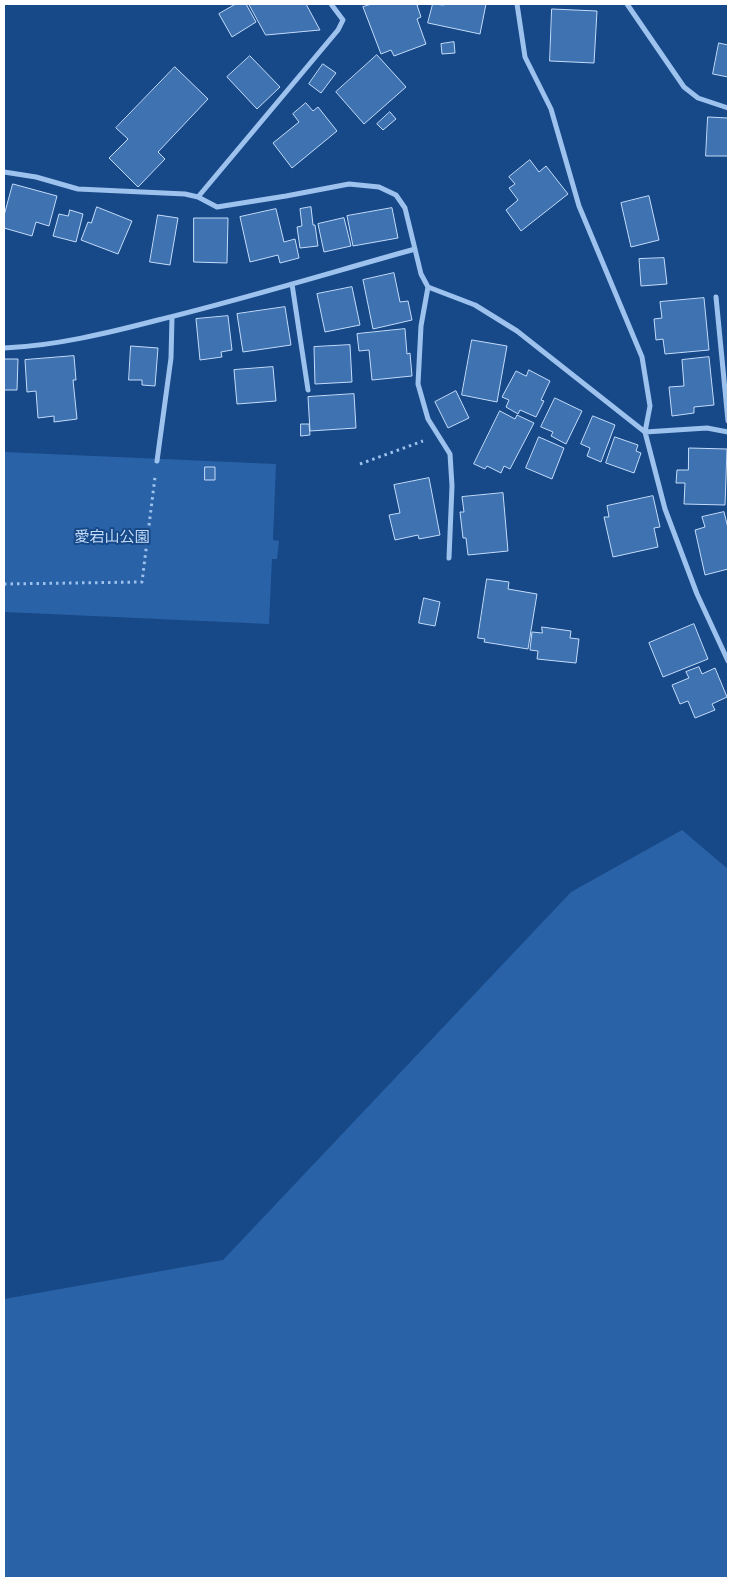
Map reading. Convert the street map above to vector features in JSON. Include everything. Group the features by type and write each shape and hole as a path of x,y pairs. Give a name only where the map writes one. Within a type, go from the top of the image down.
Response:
{"street":[{"path":"198,197 338,30 343,20 331,4"},
{"path":"517,4 525,57 551,109 579,206 642,357 650,406 645,432 665,509 697,594 728,661"},
{"path":"627,4 684,87 698,98 728,108"},
{"path":"4,172 36,177 78,189 185,194 198,197 217,207 349,184 379,187 396,195 405,208 421,274 428,287 420,326 418,384 428,419 450,454 452,486 448,558"},
{"path":"4,348 53,343 128,328 415,249"},
{"path":"292,284 308,390"},
{"path":"428,287 475,305 516,331 645,432 707,428 728,432"},
{"path":"716,297 728,421"},
{"path":"157,461 171,358 172,317"}],"path":[{"path":"360,464 439,436"},
{"path":"4,584 142,582 157,461"}],"green space":[{"name":"愛宕山公園","path":"4,452 276,464 273,540 279,541 277,559 272,559 269,624 4,612"},
{"path":"682,830 728,869 728,1578 4,1578 4,1299 223,1260 571,892"}],"building":[{"path":"236,4 246,4 256,22 232,37 219,14"},
{"path":"249,4 306,4 320,30 266,35"},
{"path":"372,4 421,4 417,5 421,17 417,19 426,44 394,56 391,50 381,54 363,7"},
{"path":"433,4 486,4 480,34 428,23"},
{"path":"552,9 597,11 594,63 550,61"},
{"path":"454,42 455,53 442,54 441,44"},
{"path":"719,43 728,45 728,77 713,74"},
{"path":"377,55 406,87 364,124 336,92"},
{"path":"250,56 280,87 257,109 227,77"},
{"path":"323,64 336,73 321,93 309,84"},
{"path":"175,67 208,99 158,152 165,159 138,187 109,158 128,139 116,128"},
{"path":"306,103 313,111 318,107 337,131 292,168 273,143 299,122 293,114"},
{"path":"390,112 396,119 383,130 377,124"},
{"path":"708,117 728,118 728,156 706,156"},
{"path":"530,160 539,172 546,166 568,194 521,231 506,210 518,200 509,188 515,184 509,177"},
{"path":"13,184 57,196 49,226 36,222 32,236 4,228 4,216"},
{"path":"649,196 659,240 631,247 621,203"},
{"path":"97,207 132,221 118,254 81,240 88,222 91,223"},
{"path":"311,207 318,246 300,248 297,227 302,226 300,209"},
{"path":"392,208 398,238 353,246 347,216"},
{"path":"276,209 284,242 295,239 299,258 280,263 278,255 250,262 240,217"},
{"path":"70,210 83,214 76,242 53,236 59,214 68,216"},
{"path":"158,215 178,218 170,265 150,262"},
{"path":"194,218 228,218 227,263 194,262"},
{"path":"344,218 351,246 324,252 318,224"},
{"path":"664,258 667,284 641,286 639,259"},
{"path":"394,273 400,302 408,301 412,320 373,329 363,280"},
{"path":"352,287 360,325 325,332 317,294"},
{"path":"704,298 709,350 665,354 663,339 656,340 654,319 662,318 660,302"},
{"path":"285,307 291,345 243,352 237,314"},
{"path":"228,316 232,350 221,352 222,357 200,360 196,319"},
{"path":"405,329 407,354 410,353 412,376 372,380 369,350 359,351 357,334"},
{"path":"472,340 507,346 497,402 462,395"},
{"path":"350,345 352,382 315,384 314,347"},
{"path":"131,346 158,348 155,386 142,385 142,380 129,380"},
{"path":"74,356 76,380 73,380 77,419 54,422 54,416 38,418 36,391 27,392 25,360"},
{"path":"709,357 714,405 694,407 694,413 672,416 669,387 684,386 682,360"},
{"path":"4,359 18,359 17,390 4,390"},
{"path":"273,367 276,401 237,404 234,370"},
{"path":"529,370 550,381 541,400 544,401 536,417 520,410 518,414 506,407 509,400 502,397 516,371 526,376"},
{"path":"456,391 469,418 448,428 435,402"},
{"path":"354,394 356,428 310,431 308,397"},
{"path":"555,398 582,411 566,444 551,436 553,432 541,427"},
{"path":"500,411 515,419 517,415 534,423 510,469 504,466 501,473 487,466 485,469 474,464"},
{"path":"593,416 615,425 601,462 587,456 590,448 581,444"},
{"path":"301,424 309,424 310,435 301,436"},
{"path":"539,437 564,448 552,479 526,468"},
{"path":"615,437 638,445 636,451 641,453 634,473 606,463"},
{"path":"689,448 727,449 725,505 684,504 685,483 676,483 677,470 688,470"},
{"path":"205,467 215,467 215,480 205,480"},
{"path":"429,478 440,535 419,539 418,535 395,540 389,515 400,513 394,485"},
{"path":"503,493 508,551 468,555 466,538 463,538 460,512 464,512 462,497"},
{"path":"653,496 660,527 654,528 658,547 613,557 604,517 609,517 607,506"},
{"path":"724,512 728,528 728,569 705,575 695,530 705,527 702,517"},
{"path":"487,579 509,582 508,589 537,594 528,649 484,642 485,639 478,638"},
{"path":"424,598 440,602 435,626 419,623"},
{"path":"694,624 708,659 663,677 649,643"},
{"path":"542,627 571,631 570,638 579,639 576,663 537,659 538,651 530,650 532,632 542,633"},
{"path":"699,667 702,674 715,668 727,697 712,704 715,710 695,718 688,701 680,704 672,685 689,678 686,672"}]}
